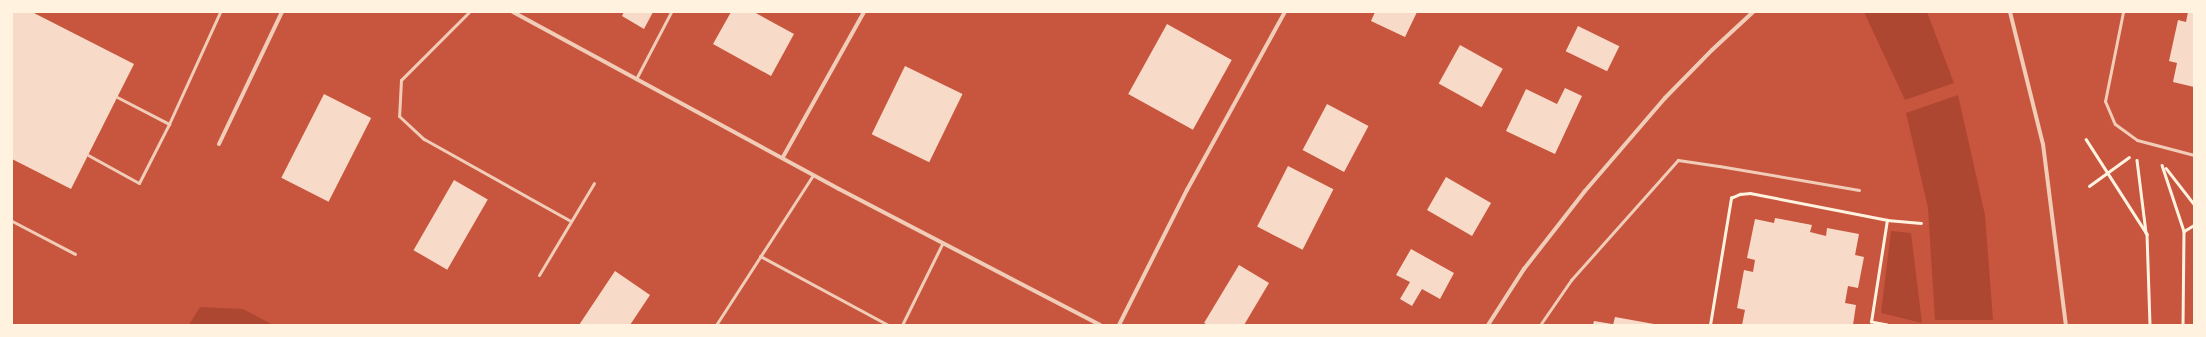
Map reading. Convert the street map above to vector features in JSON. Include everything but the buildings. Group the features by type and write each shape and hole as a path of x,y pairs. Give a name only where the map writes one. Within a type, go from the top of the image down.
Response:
{"street":[{"path":"219,144 282,12"},
{"path":"513,12 942,244 1100,325"},
{"path":"783,158 864,12"},
{"path":"1119,325 1186,190 1285,12"},
{"path":"1488,325 1524,269 1585,191 1665,98 1712,50 1753,12"},
{"path":"2010,12 2043,144 2066,325"}],"lane":[{"path":"88,155 139,183 169,124 220,12"},
{"path":"469,12 401,80 399,116 424,139 571,221"},
{"path":"636,79 671,12"},
{"path":"2123,12 2105,101 2115,124 2137,140 2194,154"},
{"path":"117,97 169,124"},
{"path":"1540,325 1571,280 1678,160 1859,190"},
{"path":"716,325 814,175"},
{"path":"539,274 594,184"},
{"path":"12,221 75,254"},
{"path":"902,325 942,244"},
{"path":"760,256 888,325"}],"path":[{"path":"2086,139 2107,174 2147,234"},
{"path":"2089,186 2130,156"},
{"path":"2137,159 2147,234 2150,325"},
{"path":"2183,325 2184,231 2160,159 2194,204"},
{"path":"1710,325 1731,198 1740,194 1750,193 1887,220 1921,223"},
{"path":"1887,220 1871,322 1887,325"},
{"path":"2184,231 2194,226"}],"shaded area":[{"path":"1864,12 1927,12 1954,83 1905,100"},
{"path":"1958,95 1985,215 1993,320 1935,320 1928,208 1906,113"},
{"path":"1891,231 1911,233 1922,323 1881,313"},
{"path":"200,307 243,309 273,325 189,325"}]}
